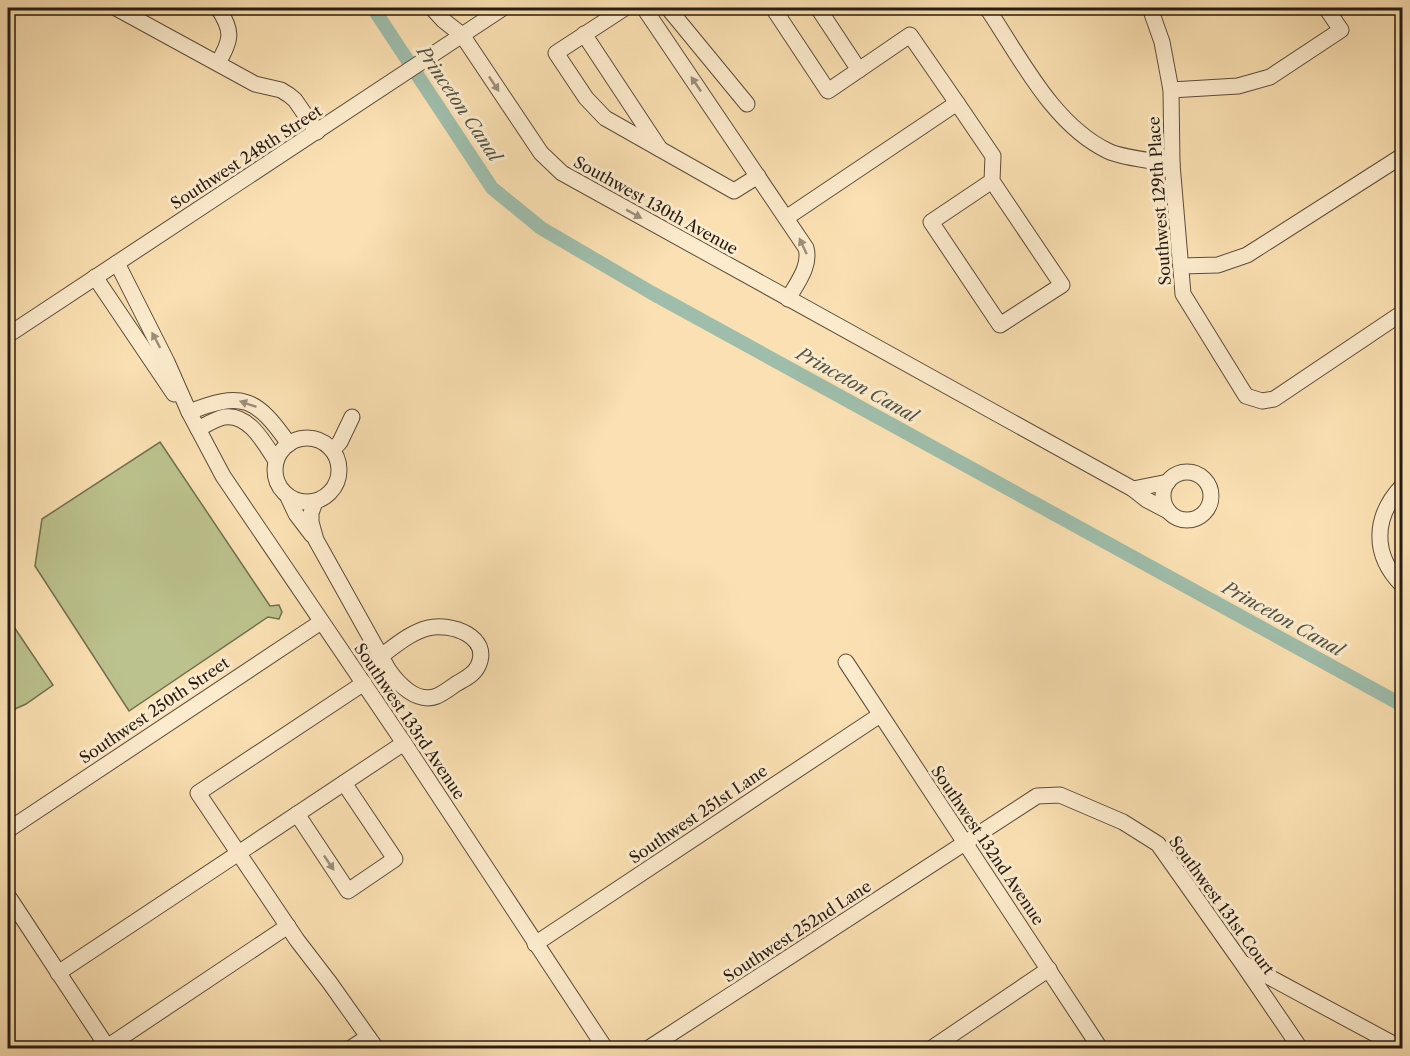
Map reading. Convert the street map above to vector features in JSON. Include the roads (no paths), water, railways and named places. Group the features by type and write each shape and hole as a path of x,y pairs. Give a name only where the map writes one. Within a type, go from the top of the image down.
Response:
{"street":[{"path":"116,8 255,84 281,90 295,100 317,132"},
{"path":"218,8 229,26 230,33 226,49 218,63"},
{"name":"Southwest 130th Avenue","path":"432,8 462,35 534,143 551,164 562,173 1133,489 1147,500 1168,511"},
{"name":"Southwest 248th Street","path":"8,335 503,8"},
{"path":"625,8 556,53 586,98 605,118 661,152 734,191 758,177"},
{"path":"644,8 800,238 808,256 788,299"},
{"path":"668,8 747,104"},
{"path":"773,8 828,91 910,35 990,150 993,156 992,181 1062,285 1000,325 931,222 992,181"},
{"path":"818,8 859,70"},
{"path":"987,8 1056,112 1077,131 1109,152 1172,164"},
{"name":"Southwest 129th Place","path":"1150,8 1162,42 1171,90 1172,164 1183,294 1246,396 1262,401 1274,399 1402,314"},
{"path":"1171,90 1238,86 1270,77 1341,30 1326,8"},
{"path":"584,34 661,152"},
{"path":"786,218 957,103"},
{"path":"1182,266 1218,265 1247,255 1402,156"},
{"name":"Southwest 133rd Avenue","path":"117,263 172,372 189,412 223,476 364,683 605,1048"},
{"name":"Southwest 133rd Avenue","path":"95,277 177,398 189,412"},
{"path":"189,412 227,399 243,402 258,408 271,418 289,444"},
{"path":"198,429 222,418 230,417 241,421 257,432 276,461"},
{"path":"333,450 340,442 352,417"},
{"path":"309,438 326,444 333,450 337,458 339,476 331,493 315,502 306,503 288,497 281,491 274,474 276,461 289,444 309,438"},
{"path":"1192,472 1198,474 1208,483 1212,496 1208,509 1199,518 1185,520 1173,516 1163,500 1168,482 1178,474 1192,472"},
{"path":"1133,489 1168,482"},
{"path":"1402,486 1383,516 1380,536 1383,557 1391,572 1402,585"},
{"path":"288,497 296,514 316,540 392,676 407,690 419,696 438,695 473,673 478,665 480,653 477,643 468,634 457,629 432,627 412,636 381,656"},
{"path":"315,502 311,522 316,540"},
{"name":"Southwest 250th Street","path":"8,830 321,622"},
{"name":"Southwest 132nd Avenue","path":"846,662 1100,1048"},
{"path":"351,1048 372,1043 288,926 198,793 364,683"},
{"name":"Southwest 251st Lane","path":"535,944 880,715"},
{"path":"58,973 404,743"},
{"path":"297,814 348,891 395,859 344,783"},
{"name":"Southwest 131st Court","path":"965,844 1037,795 1060,795 1123,822 1158,844 1300,1048"},
{"name":"Southwest 252nd Lane","path":"649,1048 965,844"},
{"path":"8,900 108,1048 288,926"},
{"path":"1242,963 1401,1048"},
{"path":"932,1048 1049,969"}],"waterway":[{"name":"Princeton Canal","path":"373,8 492,188 541,228 652,293 1402,705"}]}
